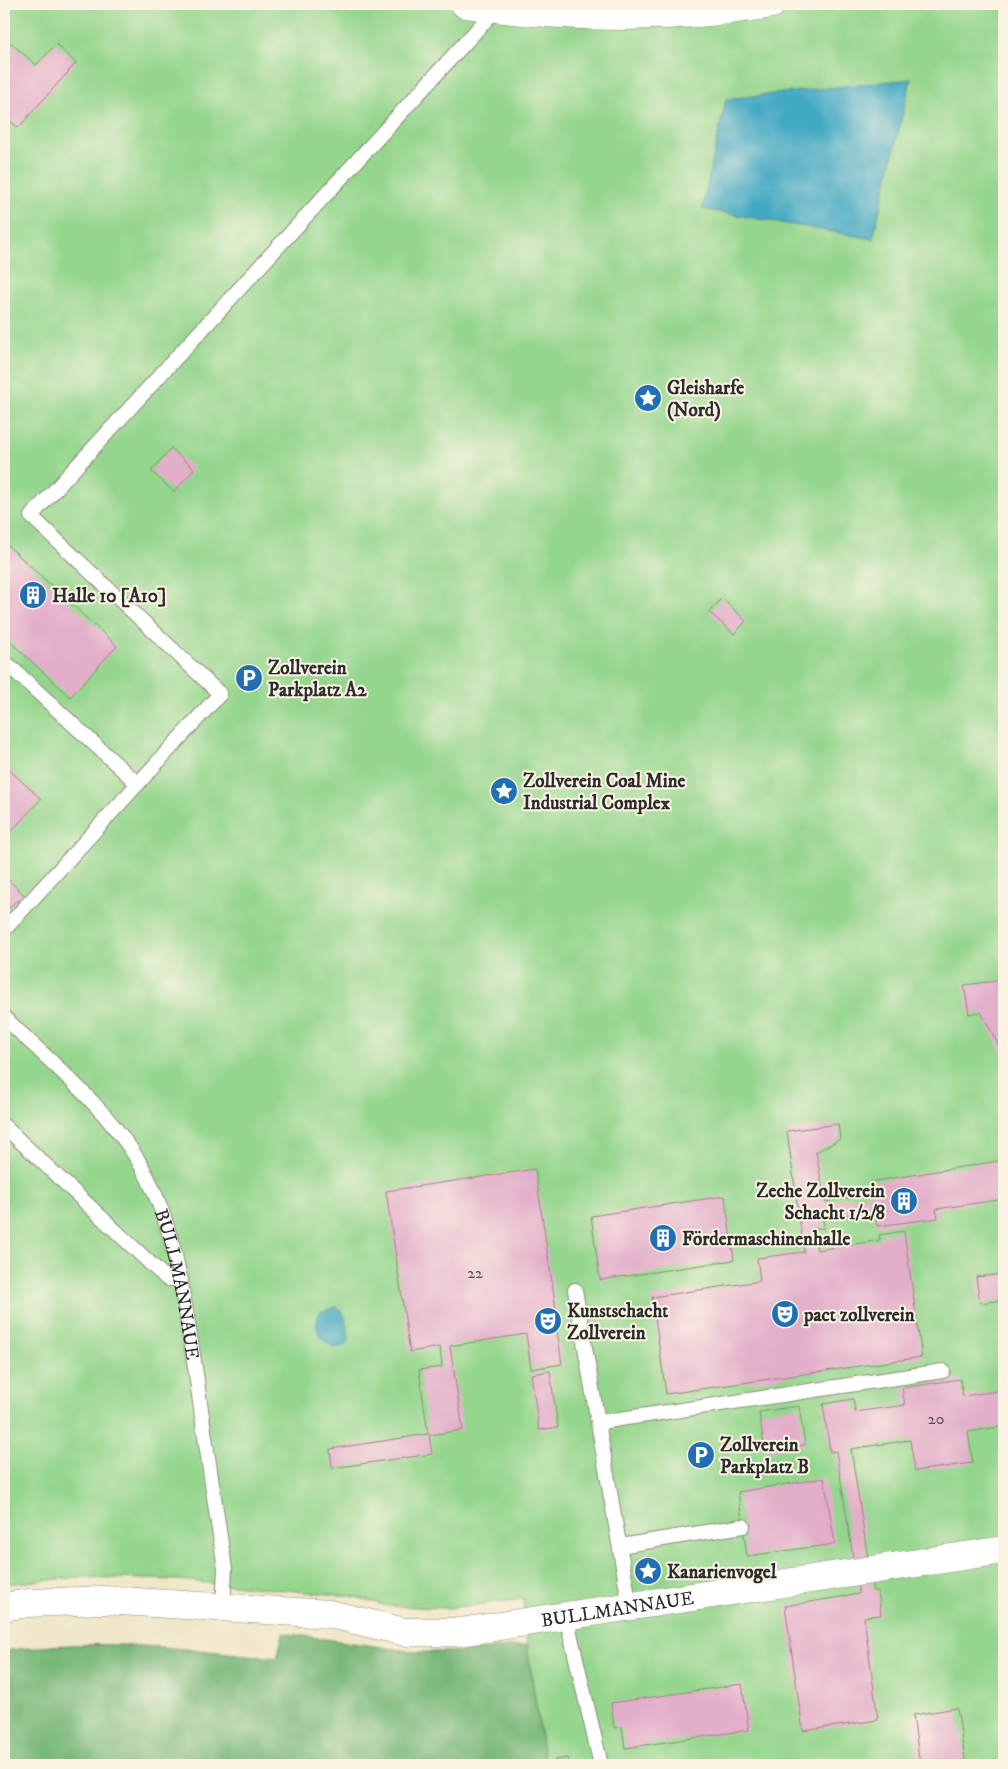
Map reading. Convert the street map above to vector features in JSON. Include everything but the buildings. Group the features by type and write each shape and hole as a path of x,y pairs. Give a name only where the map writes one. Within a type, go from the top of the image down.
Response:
{"street":[{"path":"465,4 581,16 626,17 772,4"},
{"name":"BULLMANNAUE","path":"4,1607 29,1603 103,1600 330,1614 405,1632 460,1632 1004,1553"}],"lane":[{"path":"4,930 23,901 138,784 220,694 31,516 497,8"},
{"path":"4,661 138,784"},
{"name":"BULLMANNAUE","path":"4,1017 94,1106 129,1148 147,1178 167,1222 181,1279 225,1569 223,1607"},
{"path":"4,1126 167,1279 181,1279"},
{"path":"575,1290 600,1422 630,1606"},
{"path":"600,1422 943,1371"},
{"path":"620,1546 743,1526"},
{"path":"566,1616 601,1765"}],"green space":[{"name":"Zollverein Coal Mine Industrial Complex","path":"4,4 1004,4 1004,1765 545,1765 527,1645 523,1599 449,1608 388,1606 351,1596 177,1580 80,1577 4,1584"},
{"path":"283,1633 416,1652 462,1652 527,1645 545,1765 4,1765 4,1651 72,1645 106,1645 175,1648 277,1658"}],"water":[{"path":"911,79 873,239 702,209 726,99"},
{"path":"337,1307 345,1318 349,1341 344,1346 335,1348 325,1341 319,1333 317,1324 320,1312"}],"place":[{"name":"Gleisharfe (Nord)","path":"648,398"},
{"name":"Halle 10 [A10]","path":"33,595"},
{"name":"Zollverein Parkplatz A2","path":"249,678"},
{"name":"Zollverein Coal Mine Industrial Complex","path":"504,791"},
{"name":"Zeche Zollverein Schacht 1/2/8","path":"904,1201"},
{"name":"Fördermaschinenhalle","path":"663,1238"},
{"name":"pact zollverein","path":"785,1314"},
{"name":"Kunstschacht Zollverein","path":"548,1321"},
{"name":"Zollverein Parkplatz B","path":"701,1455"},
{"name":"Kanarienvogel","path":"648,1571"}]}
